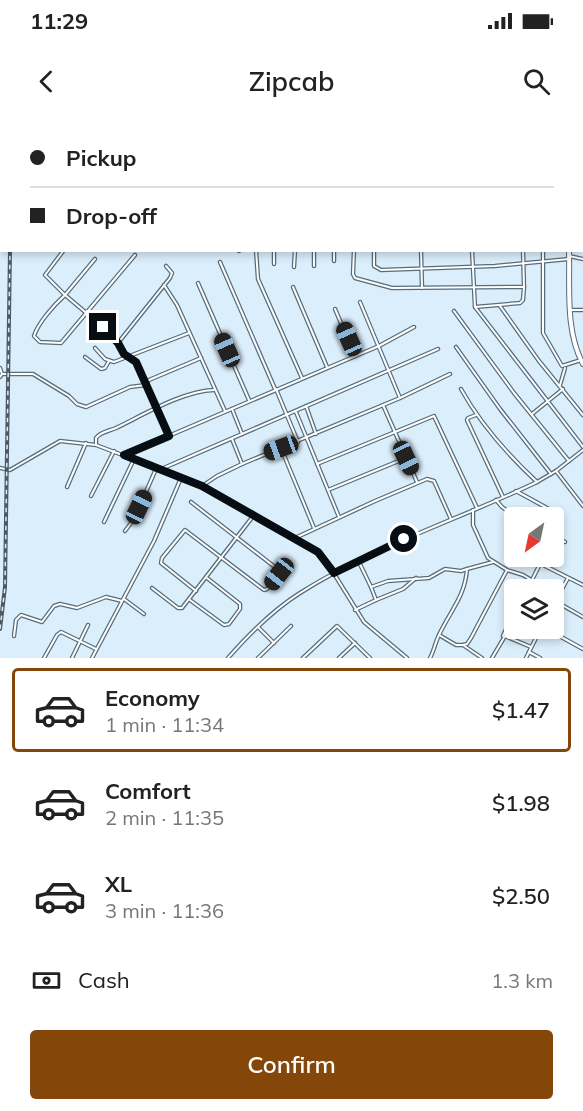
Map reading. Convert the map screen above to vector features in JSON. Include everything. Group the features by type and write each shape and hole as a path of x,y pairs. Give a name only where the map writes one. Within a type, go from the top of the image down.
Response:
{"main road":[{"path":"569,252 570,310 574,341 581,359"}],"street":[{"path":"62,252 45,275 118,343 124,354 136,362 169,436"},
{"path":"256,252 258,279 302,378"},
{"path":"274,252 274,264"},
{"path":"294,267 295,252"},
{"path":"314,252 314,266"},
{"path":"334,252 334,261"},
{"path":"354,252 353,274 356,279 377,283 386,288 524,287"},
{"path":"374,252 374,266 378,269 422,270 525,264 569,258 583,259"},
{"path":"421,252 422,288"},
{"path":"228,658 258,627 292,599 334,573 358,560 537,482 556,471 583,448 475,307 472,252"},
{"path":"475,307 500,306 520,303 523,300 524,252"},
{"path":"543,252 543,333 565,367"},
{"path":"95,259 49,311 35,331 34,336 37,340 54,344 61,343 135,255"},
{"path":"220,262 298,442"},
{"path":"118,343 172,275 166,266"},
{"path":"198,283 249,400"},
{"path":"164,285 177,305 225,411"},
{"path":"293,287 327,367"},
{"path":"360,302 400,398"},
{"path":"500,306 539,361 583,415"},
{"path":"335,309 355,356"},
{"path":"570,310 583,310"},
{"path":"454,311 569,461"},
{"path":"124,455 379,346 414,327"},
{"path":"95,348 108,361 114,362 189,333"},
{"path":"456,347 496,404 551,474"},
{"path":"125,531 134,519 158,469 352,388 438,349"},
{"path":"85,357 100,369 105,368 108,361"},
{"path":"143,379 149,380 201,358"},
{"path":"560,385 565,367 581,359"},
{"path":"0,368 1,376 33,374 69,396 81,407 89,406 130,387 146,385"},
{"path":"202,486 243,464 400,398 450,374"},
{"path":"146,385 149,380"},
{"path":"461,389 476,415 537,482"},
{"path":"531,414 563,389"},
{"path":"96,445 97,435 195,393 214,390"},
{"path":"383,405 417,482"},
{"path":"306,406 316,434"},
{"path":"232,408 242,434"},
{"path":"295,411 339,517"},
{"path":"476,415 467,420 503,497"},
{"path":"317,464 395,430 432,416 436,417 475,509 473,525 487,555 493,562 507,570 532,579 538,567"},
{"path":"232,439 243,464"},
{"path":"0,468 10,470 60,441 86,443 114,451 202,486 318,552 334,573 355,610 373,631 407,658"},
{"path":"67,488 86,443"},
{"path":"281,448 314,528"},
{"path":"91,496 114,451"},
{"path":"579,453 583,459"},
{"path":"328,490 406,458"},
{"path":"104,522 134,459"},
{"path":"556,471 583,506"},
{"path":"92,658 165,517 181,478"},
{"path":"295,538 427,479 433,480 451,519"},
{"path":"516,491 545,507"},
{"path":"496,500 504,508"},
{"path":"191,502 279,569 279,574 264,590 185,530 162,558 163,565 196,591"},
{"path":"152,588 178,608 182,608 254,515"},
{"path":"358,560 376,600"},
{"path":"370,587 388,581 429,578 445,569 460,571 493,562"},
{"path":"546,567 583,585"},
{"path":"430,658 439,635 457,606 466,584 468,569"},
{"path":"439,635 456,645 467,644 507,570"},
{"path":"190,599 224,625 230,624 240,609 240,604 207,578"},
{"path":"355,610 403,590 416,578"},
{"path":"564,585 568,578"},
{"path":"14,636 16,620 21,615 42,622 54,606 60,604 77,608 106,597 123,600 144,614"},
{"path":"564,608 583,617"},
{"path":"72,658 88,625"},
{"path":"258,658 291,626"},
{"path":"303,658 337,626 370,658"},
{"path":"258,627 274,642"},
{"path":"44,658 58,633 81,641 96,650"},
{"path":"492,658 503,636 508,636 531,647"},
{"path":"525,658 536,639"},
{"path":"564,639 583,649"},
{"path":"339,658 355,643"},
{"path":"463,645 482,658"},
{"path":"528,652 540,658"}],"railway":[{"path":"0,629 5,587 10,252"}],"route":[{"path":"103,327 118,343 124,354 136,362 169,436 124,455 202,486 295,538 318,552 334,573 404,539"}]}
